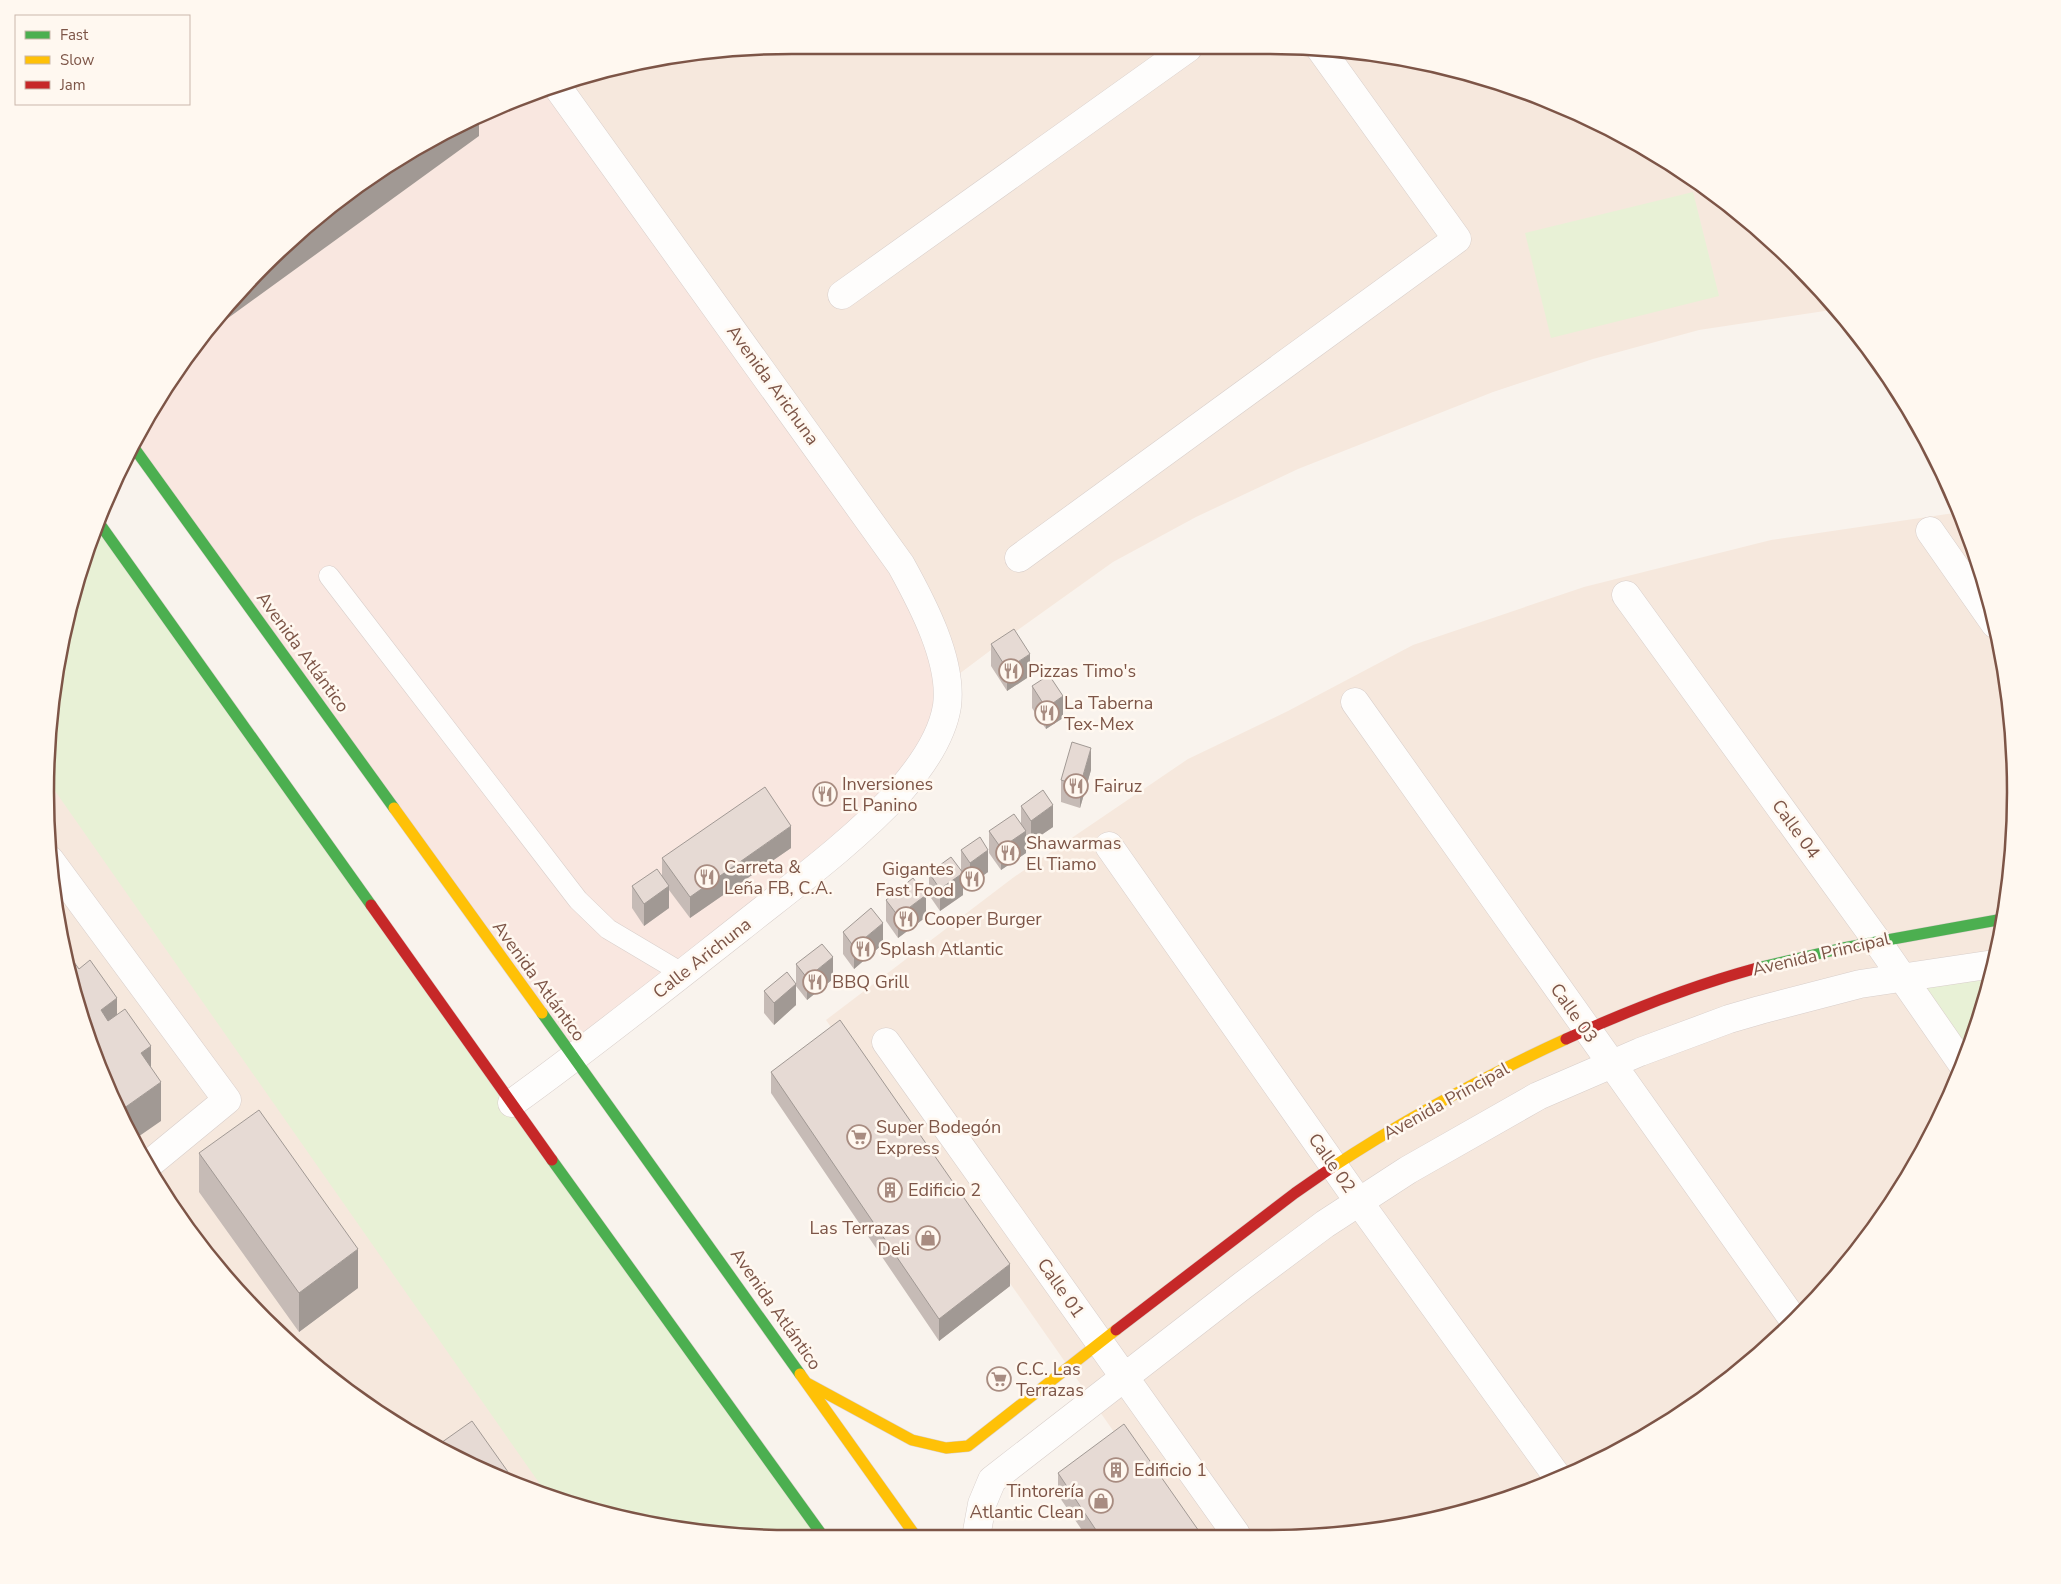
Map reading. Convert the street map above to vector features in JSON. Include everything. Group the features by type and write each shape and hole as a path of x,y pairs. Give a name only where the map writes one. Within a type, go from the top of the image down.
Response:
{"main road":[{"name":"Avenida Atlántico","path":"137,452 911,1530"},
{"path":"103,528 651,1299 818,1530"},
{"name":"Avenida Principal","path":"807,1383 912,1440 946,1448 968,1446 1295,1194 1335,1166 1363,1147 1524,1058 1586,1029 1671,994 1724,977 1782,961 1877,941 1996,920"}],"street":[{"path":"842,295 1180,54"},
{"path":"1019,558 1457,239 1326,56"},
{"name":"Avenida Arichuna","path":"561,91 901,565 924,608 940,652 947,683 947,705"},
{"path":"1930,531 1984,608"},
{"name":"Calle 04","path":"1626,595 1877,941 1958,1057"},
{"name":"Calle 03","path":"1355,702 1790,1315"},
{"name":"Calle Arichuna","path":"512,1103 574,1058 802,879 869,821 900,790 926,756 941,729 947,705"},
{"name":"Calle 02","path":"1109,846 1359,1202 1555,1473"},
{"path":"58,871 226,1100 153,1161"},
{"path":"977,1530 982,1504 992,1480 1252,1278 1325,1224 1408,1170 1522,1105 1611,1064 1729,1019 1792,1000 1860,984 1986,965"},
{"name":"Calle 01","path":"886,1042 1233,1530"}],"lane":[{"path":"329,576 578,900 608,929 682,973"}],"shaded area":[{"path":"1269,54 1317,55 1413,68 1460,79 1552,110 1596,130 1638,153 1679,178 1756,237 1791,270 1828,310 1699,330 1593,359 1493,392 1298,469 1196,517 1113,562 947,683 560,91 648,68 744,55"},
{"path":"561,91 901,565 947,683 926,756 574,1058 137,452 178,382 206,343 237,305 305,237 382,178 423,153 465,130 509,110"},
{"path":"1953,513 1982,601 1993,648 2006,744 2006,840 2001,888 1993,936 1982,983 1968,1029 1951,1075 1931,1119 1908,1161 1883,1202 1824,1279 1756,1347 1679,1406 1596,1454 1552,1474 1506,1491 1460,1505 1413,1516 1317,1529 1183,1530 826,1020 1014,877 1188,759 1288,711 1413,645 1584,587 1771,540"},
{"path":"77,608 785,1530 744,1529 696,1524 648,1516 601,1505 509,1474 465,1454 382,1406 305,1347 237,1279 206,1241 178,1202 153,1161 130,1119 110,1075 79,983 68,936 55,840 55,744 60,696"}],"green space":[{"path":"1693,192 1719,296 1551,338 1525,233"},
{"path":"103,528 819,1530 744,1529 696,1524 648,1516 601,1505 541,1486 54,790 55,744 68,648 79,601"},
{"path":"1986,965 1968,1029 1958,1057 1903,978"}],"building":[{"path":"1014,629 1030,654 1007,669 991,644"},
{"path":"1049,675 1063,696 1046,708 1032,686"},
{"path":"1072,742 1091,748 1080,786 1061,780"},
{"path":"765,787 791,826 690,897 662,858"},
{"path":"1043,790 1053,805 1031,821 1021,806"},
{"path":"1014,814 1026,831 1001,848 989,831"},
{"path":"980,837 988,850 970,863 961,850"},
{"path":"951,857 963,873 940,889 929,873"},
{"path":"657,869 669,886 644,904 632,886"},
{"path":"913,878 926,895 898,916 886,900"},
{"path":"871,908 883,923 854,947 843,932"},
{"path":"822,944 833,957 807,978 796,964"},
{"path":"90,960 117,998 101,1010 108,1021 125,1009 151,1046 141,1053 161,1082 125,1108 110,1075 93,1029 74,962 79,969"},
{"path":"787,972 796,984 774,1003 764,991"},
{"name":"Edificio 2","path":"840,1020 1010,1264 939,1319 771,1072"},
{"path":"259,1110 358,1249 299,1293 199,1153"},
{"path":"472,1421 510,1474 465,1454 443,1442"},
{"name":"Edificio 1","path":"1124,1424 1198,1530 1096,1530 1058,1473"}],"traffic: fast":[{"path":"137,452 394,808"},
{"path":"103,528 371,905"},
{"path":"1757,968 1843,948 1996,920"},
{"path":"542,1013 800,1374"},
{"path":"552,1160 819,1530"}],"traffic: slow":[{"path":"394,808 542,1013"},
{"path":"1331,1168 1388,1132 1446,1099 1566,1039"},
{"path":"807,1383 912,1440 946,1448 968,1446 1116,1330"},
{"path":"800,1374 911,1530"}],"traffic: jam":[{"path":"371,905 552,1160"},
{"path":"1566,1039 1660,999 1757,968"},
{"path":"1116,1330 1295,1193 1331,1168"}],"place":[{"name":"Pizzas Timo's","path":"1011,671"},
{"name":"La Taberna Tex-Mex","path":"1047,713"},
{"name":"Fairuz","path":"1076,786"},
{"name":"Inversiones El Panino","path":"825,794"},
{"name":"Shawarmas El Tiamo","path":"1008,853"},
{"name":"Carreta & Leña FB, C.A.","path":"707,877"},
{"name":"Gigantes Fast Food","path":"972,879"},
{"name":"Cooper Burger","path":"906,919"},
{"name":"Splash Atlantic","path":"863,949"},
{"name":"BBQ Grill","path":"815,982"},
{"name":"Super Bodegón Express","path":"859,1137"},
{"name":"Edificio 2","path":"890,1190"},
{"name":"Las Terrazas Deli","path":"928,1238"},
{"name":"C.C. Las Terrazas","path":"999,1379"},
{"name":"Edificio 1","path":"1116,1470"},
{"name":"Tintorería Atlantic Clean","path":"1101,1501"}]}
